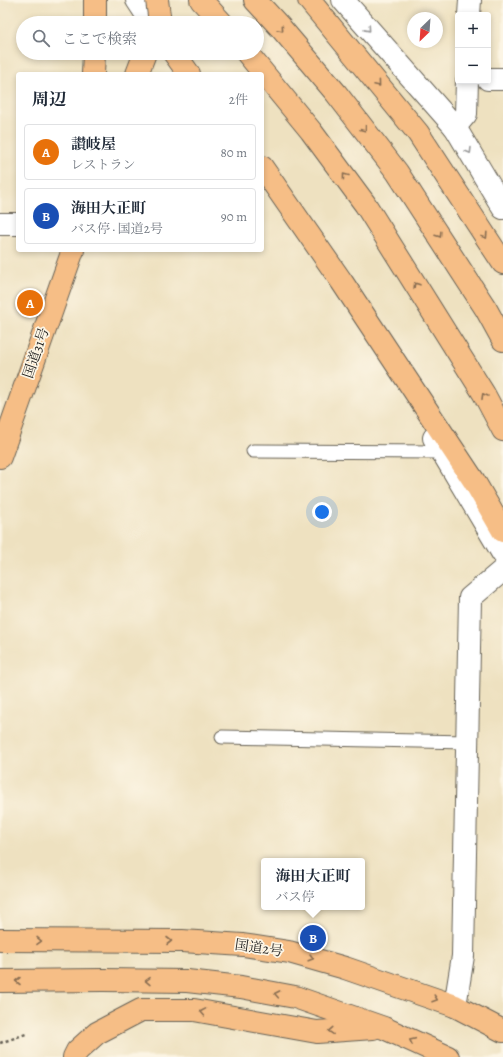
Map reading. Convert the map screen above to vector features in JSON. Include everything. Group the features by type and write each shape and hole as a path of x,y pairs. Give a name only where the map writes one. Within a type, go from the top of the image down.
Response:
{"highway":[{"path":"95,16 96,0"},
{"path":"157,0 159,16"},
{"path":"158,16 164,0"},
{"path":"201,0 216,16"},
{"path":"255,0 336,93 397,172 486,309 503,340"},
{"path":"309,0 418,133 503,263"},
{"path":"93,72 94,60"},
{"path":"138,72 142,60"},
{"path":"179,60 188,72"},
{"path":"254,60 263,72"},
{"path":"264,73 311,131 366,204 484,394 503,430"},
{"path":"264,170 342,282 461,461 503,531"},
{"name":"国道31号","path":"0,457 72,252"},
{"name":"国道2号","path":"0,940 182,940 243,945 289,952 345,968 455,1006 503,1030"},
{"path":"0,981 187,981 241,987 295,997 384,1028 448,1057"},
{"path":"74,1057 78,1051 97,1033 141,1010 194,1010 317,1032 384,1028"}],"street":[{"path":"137,0 147,16"},
{"path":"342,0 455,127 503,208"},
{"path":"469,12 470,0"},
{"path":"491,79 503,79"},
{"path":"455,127 466,114 467,84"},
{"path":"264,180 390,364 503,554"},
{"path":"0,224 16,224"},
{"path":"455,1006 463,956 470,598 503,570"}],"lane":[{"path":"253,451 442,452"},
{"path":"222,737 467,742"}],"path":[{"path":"0,1043 26,1034"}],"place":[{"name":"讃岐屋","path":"30,303"},
{"name":"海田大正町","path":"313,938"}]}
